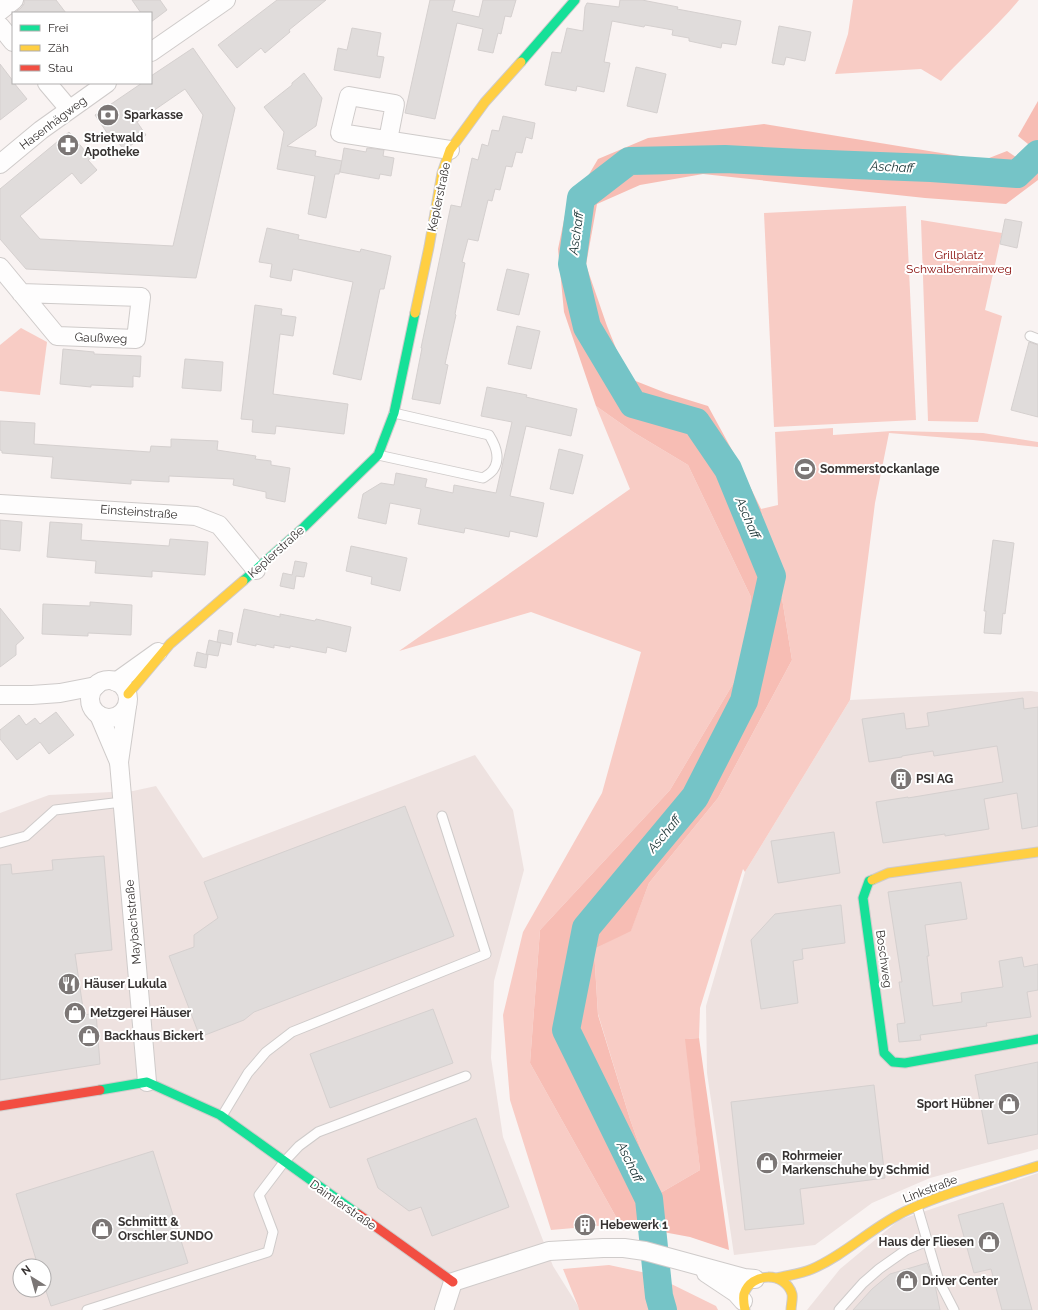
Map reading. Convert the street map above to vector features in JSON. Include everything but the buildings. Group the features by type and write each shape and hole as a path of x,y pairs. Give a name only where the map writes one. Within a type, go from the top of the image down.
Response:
{"street":[{"path":"0,11 14,0"},
{"path":"152,51 226,0"},
{"name":"Keplerstraße","path":"0,695 60,693 95,701 110,719 115,718 125,711 124,694 145,660 170,644 256,570 304,527 378,455 394,413 429,248 442,173 450,150 485,102 575,0"},
{"path":"0,26 12,41"},
{"path":"49,84 69,109"},
{"name":"Hasenhägweg","path":"0,164 41,130 106,84"},
{"path":"388,140 450,150"},
{"name":"Gaußweg","path":"0,267 21,293 57,336 136,339 141,297 21,293"},
{"name":"Einsteinstraße","path":"0,504 196,516 219,524 256,570"},
{"name":"Keplerstraße","path":"95,701 106,681 124,694"},
{"name":"Maybachstraße","path":"124,694 119,762 147,1082"},
{"name":"Maybachstraße","path":"95,701 119,762"},
{"name":"Boschweg","path":"1038,852 888,873 869,881 863,898 884,1054 893,1062 905,1063 1038,1040"},
{"path":"0,1106 147,1082"},
{"name":"Daimlerstraße","path":"147,1082 222,1116 453,1282"},
{"name":"Linkstraße","path":"755,1279 766,1276 777,1278 805,1272 840,1254 876,1228 916,1206 942,1196 1038,1166"},
{"path":"444,1310 453,1282 549,1251 624,1248 645,1251 744,1278 755,1279"},
{"name":"Linkstraße","path":"822,1273 840,1254"},
{"path":"685,1262 724,1284 736,1293 744,1306"},
{"path":"777,1278 788,1286 793,1298 792,1308"},
{"path":"744,1306 746,1288 755,1279"},
{"path":"792,1308 802,1293"}],"lane":[{"path":"378,455 483,478 493,471 498,459 495,445 489,435 394,413"},
{"path":"0,843 26,836 55,810 122,802"},
{"path":"222,1116 248,1073 266,1052 292,1032 486,954 442,816"},
{"path":"87,1310 268,1252 273,1232 259,1195 284,1162 299,1146 318,1132 466,1076"},
{"path":"916,1206 939,1281 954,1310"},
{"path":"839,1310 863,1283 879,1269 906,1250 927,1241"}],"shaded area":[{"path":"1038,101 1038,152 1018,136"},
{"path":"764,124 984,160 1007,151 1038,172 1038,180 1006,204 925,198 703,174 640,185 597,204 586,265 607,326 628,378 666,393 708,406 732,450 761,509 780,586 792,660 718,798 649,883 631,931 594,949 598,1015 630,1119 657,1195 700,1170 685,1039 699,1038 729,1250 690,1237 620,1224 530,1063 540,930 670,790 743,667 751,597 688,465 633,432 596,406 564,312 558,249 565,215 598,159 648,138"},
{"path":"1031,691 1038,692 1038,1149 930,1178 872,1203 815,1245 734,1255 707,1073 706,1006 745,872 850,700"},
{"path":"475,755 513,810 524,870 494,981 491,1058 503,1137 553,1266 579,1310 0,1310 0,813 49,795 133,791 156,786 203,858"},
{"path":"1038,1173 1038,1310 807,1310 840,1269 899,1220"}],"green space":[{"path":"853,0 1019,0 941,81 921,69 835,74 848,34"},
{"path":"906,206 916,420 774,427 764,213"},
{"name":"Grillplatz Schwalbenrainweg","path":"921,220 1002,233 985,310 1002,316 978,422 928,421"},
{"path":"21,328 47,342 40,395 0,391 0,345"},
{"path":"596,406 633,432 688,465 751,597 743,667 670,790 540,930 530,1063 620,1224 551,1230 510,1100 503,1015 523,932 602,793 641,652 531,612 399,651 630,489"},
{"path":"833,428 833,435 892,431 983,433 1038,442 1038,447 889,433 875,503 850,700 745,872 743,869 700,1008 699,1038 686,1039 700,1170 657,1195 630,1119 598,1014 594,949 631,930 649,883 718,798 792,660 780,586 761,509 778,505 775,432"},
{"path":"609,1265 651,1274 716,1306 718,1310 579,1310 563,1269"}],"waterway":[{"name":"Aschaff","path":"663,1310 659,1296 649,1199 566,1030 586,928 695,797 744,701 772,576 728,469 696,422 633,404 587,327 572,264 581,198 629,161 725,159 931,168 1017,174 1038,154"}],"traffic: fast":[{"path":"521,62 575,0"},
{"path":"243,581 304,527 378,455 394,413 415,313"},
{"path":"872,880 869,881 863,898 884,1053 893,1062 905,1063 1038,1039"},
{"path":"100,1090 147,1082 220,1115 358,1214"}],"traffic: slow":[{"path":"415,313 429,247 442,173 450,150 485,102 521,62"},
{"path":"128,694 170,644 243,581"},
{"path":"872,880 888,873 1038,852"},
{"path":"777,1278 804,1272 825,1263 884,1223 924,1203 956,1191 1038,1166"},
{"path":"745,1310 744,1294 748,1287 753,1281 768,1277 783,1281 788,1286 792,1294 791,1310"}],"traffic: jam":[{"path":"0,1106 100,1090"},
{"path":"358,1214 453,1282"}],"place":[{"name":"Sparkasse","path":"108,115"},
{"name":"Strietwald Apotheke","path":"68,145"},
{"name":"Sommerstockanlage","path":"805,469"},
{"name":"PSI AG","path":"901,779"},
{"name":"Häuser Lukula","path":"69,984"},
{"name":"Metzgerei Häuser","path":"75,1013"},
{"name":"Backhaus Bickert","path":"89,1036"},
{"name":"Sport Hübner","path":"1009,1104"},
{"name":"Rohrmeier Markenschuhe by Schmid","path":"767,1163"},
{"name":"Hebewerk 1","path":"585,1225"},
{"name":"Schmittt & Orschler SUNDO","path":"102,1229"},
{"name":"Haus der Fliesen","path":"989,1242"},
{"name":"Driver Center","path":"907,1281"}]}
